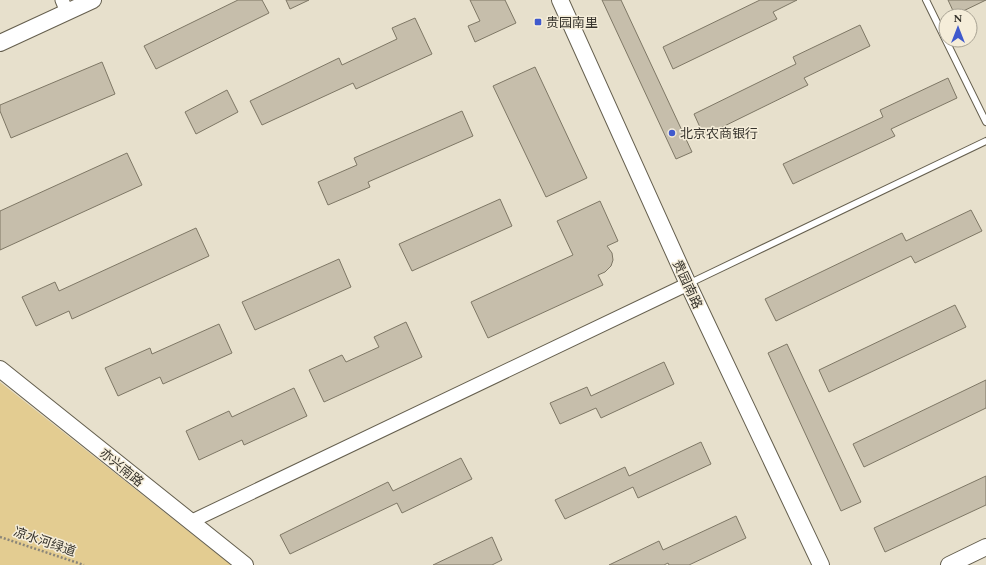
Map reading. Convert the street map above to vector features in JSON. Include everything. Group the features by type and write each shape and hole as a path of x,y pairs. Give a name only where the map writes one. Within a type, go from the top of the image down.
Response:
{"street":[{"path":"0,43 65,6 93,0"},
{"name":"贵园南路","path":"560,0 688,284 821,565"},
{"path":"190,522 688,284"},
{"name":"亦兴南路","path":"0,369 245,565"},
{"path":"949,565 986,547"}],"lane":[{"path":"926,0 986,122"},
{"path":"688,284 986,141"}],"path":[{"name":"凉水河绿道","path":"0,537 84,565"}],"shaded area":[{"path":"0,382 231,565 0,565"}],"building":[{"path":"238,0 262,0 269,13 156,69 144,46"},
{"path":"286,0 309,0 290,9"},
{"path":"470,0 505,0 516,23 475,42 468,26 480,21"},
{"path":"602,0 621,0 692,152 676,159"},
{"path":"760,0 797,0 773,12 777,19 673,69 663,47"},
{"path":"948,0 986,0 969,8 952,8"},
{"path":"415,18 432,54 356,89 353,83 262,125 250,101 339,58 342,65 397,39 392,28"},
{"path":"860,25 870,46 804,78 808,85 704,136 694,114 796,64 793,57"},
{"path":"102,62 115,94 11,138 0,111 0,105"},
{"path":"535,67 587,178 546,197 493,86"},
{"path":"948,78 957,98 891,129 895,136 793,184 783,164 883,117 880,110"},
{"path":"227,90 238,112 196,134 185,112"},
{"path":"462,111 473,136 368,182 370,187 328,205 318,182 357,165 354,158"},
{"path":"127,153 142,185 0,250 0,211"},
{"path":"500,199 512,226 412,271 399,244"},
{"path":"600,201 618,241 607,246 612,253 613,260 611,266 605,272 598,275 603,285 488,338 471,302 573,255 557,221"},
{"path":"971,210 982,231 915,263 911,256 776,321 765,299 902,233 906,241"},
{"path":"196,228 209,256 72,319 69,311 36,326 22,297 55,282 59,291"},
{"path":"339,259 351,287 255,330 242,302"},
{"path":"955,305 966,327 829,392 819,370"},
{"path":"406,322 422,357 324,402 309,370 342,355 346,362 379,347 374,337"},
{"path":"219,324 232,353 163,384 160,377 118,396 105,368 150,348 152,354"},
{"path":"787,344 861,502 841,511 768,353"},
{"path":"664,362 674,384 601,418 596,408 560,424 550,403 587,387 591,396"},
{"path":"986,380 986,408 864,467 853,444"},
{"path":"294,388 307,416 244,445 242,440 199,460 186,431 229,411 232,417"},
{"path":"701,442 711,464 638,498 633,487 565,519 555,500 625,467 629,476"},
{"path":"461,458 472,479 402,513 397,503 290,554 280,535 388,482 393,491"},
{"path":"986,476 986,505 885,552 874,528"},
{"path":"736,516 746,538 689,565 669,565 668,563 664,565 609,565 659,541 663,550"},
{"path":"492,537 502,560 492,565 433,565"}],"place":[{"name":"贵园南里","path":"538,22"},
{"name":"北京农商银行","path":"672,133"}]}
